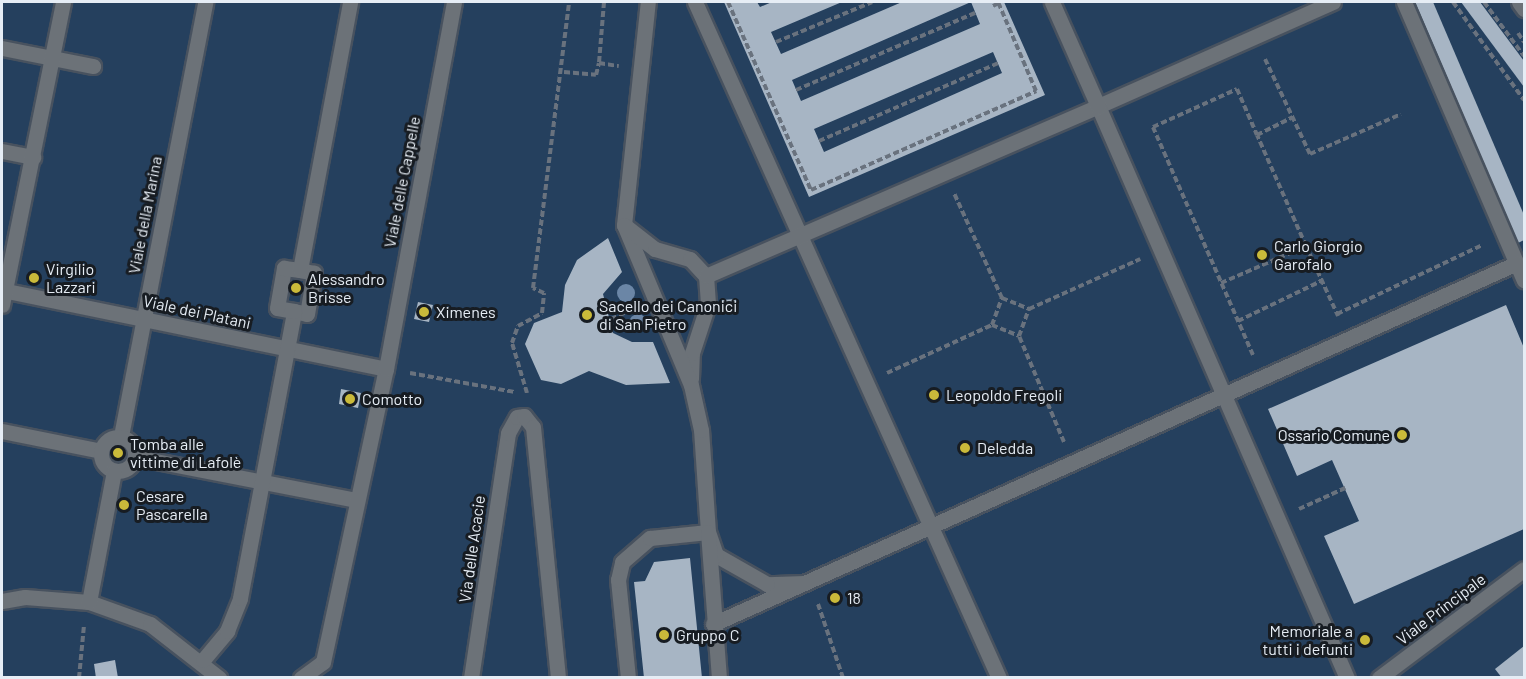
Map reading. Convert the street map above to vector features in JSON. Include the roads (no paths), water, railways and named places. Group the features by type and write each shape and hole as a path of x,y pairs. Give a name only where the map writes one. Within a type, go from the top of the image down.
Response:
{"lane":[{"path":"2,295 33,157 63,2"},
{"name":"Viale della Marina","path":"121,436 205,2"},
{"path":"300,270 350,2"},
{"name":"Viale delle Cappelle","path":"301,678 323,662 386,369 454,2"},
{"path":"648,2 624,225 691,386 701,430 713,624 719,678"},
{"path":"695,2 798,237 999,678"},
{"path":"1052,2 1225,393 1347,678"},
{"path":"706,276 1333,2"},
{"path":"1404,2 1524,280"},
{"path":"1519,2 1524,9"},
{"path":"2,48 93,66"},
{"path":"2,151 33,157"},
{"path":"624,225 655,249 690,259 706,276 708,304 692,353 691,386"},
{"path":"713,624 1517,263"},
{"path":"284,268 314,273 307,314 294,311 277,308 284,268"},
{"name":"Viale dei Platani","path":"2,295 144,319 386,369"},
{"path":"203,660 227,631 240,598 294,311"},
{"name":"Via delle Acacie","path":"471,678 511,426 524,416 532,427 558,678"},
{"path":"2,432 101,451"},
{"path":"121,436 132,442 135,457 128,469 114,471 106,466 101,451 109,439 121,436"},
{"path":"135,457 357,500"},
{"path":"88,602 114,471"},
{"path":"708,532 716,555 741,573 767,584 804,583"},
{"path":"628,678 618,580 621,562 650,538 708,532"},
{"name":"Viale Principale","path":"1379,678 1524,569"},
{"path":"2,601 88,602 150,624 203,660 219,678"}],"place":[{"name":"Carlo Giorgio Garofalo","path":"1262,255"},
{"name":"Virgilio Lazzari","path":"34,278"},
{"name":"Alessandro Brisse","path":"296,288"},
{"name":"Ximenes","path":"424,312"},
{"name":"Sacello dei Canonici di San Pietro","path":"587,315"},
{"name":"Leopoldo Fregoli","path":"934,395"},
{"name":"Comotto","path":"350,399"},
{"name":"Ossario Comune","path":"1402,435"},
{"name":"Deledda","path":"965,448"},
{"name":"Tomba alle vittime di Lafolè","path":"118,453"},
{"name":"Cesare Pascarella","path":"124,505"},
{"name":"18","path":"835,598"},
{"name":"Gruppo C","path":"664,635"},
{"name":"Memoriale a tutti i defunti","path":"1365,640"}]}
